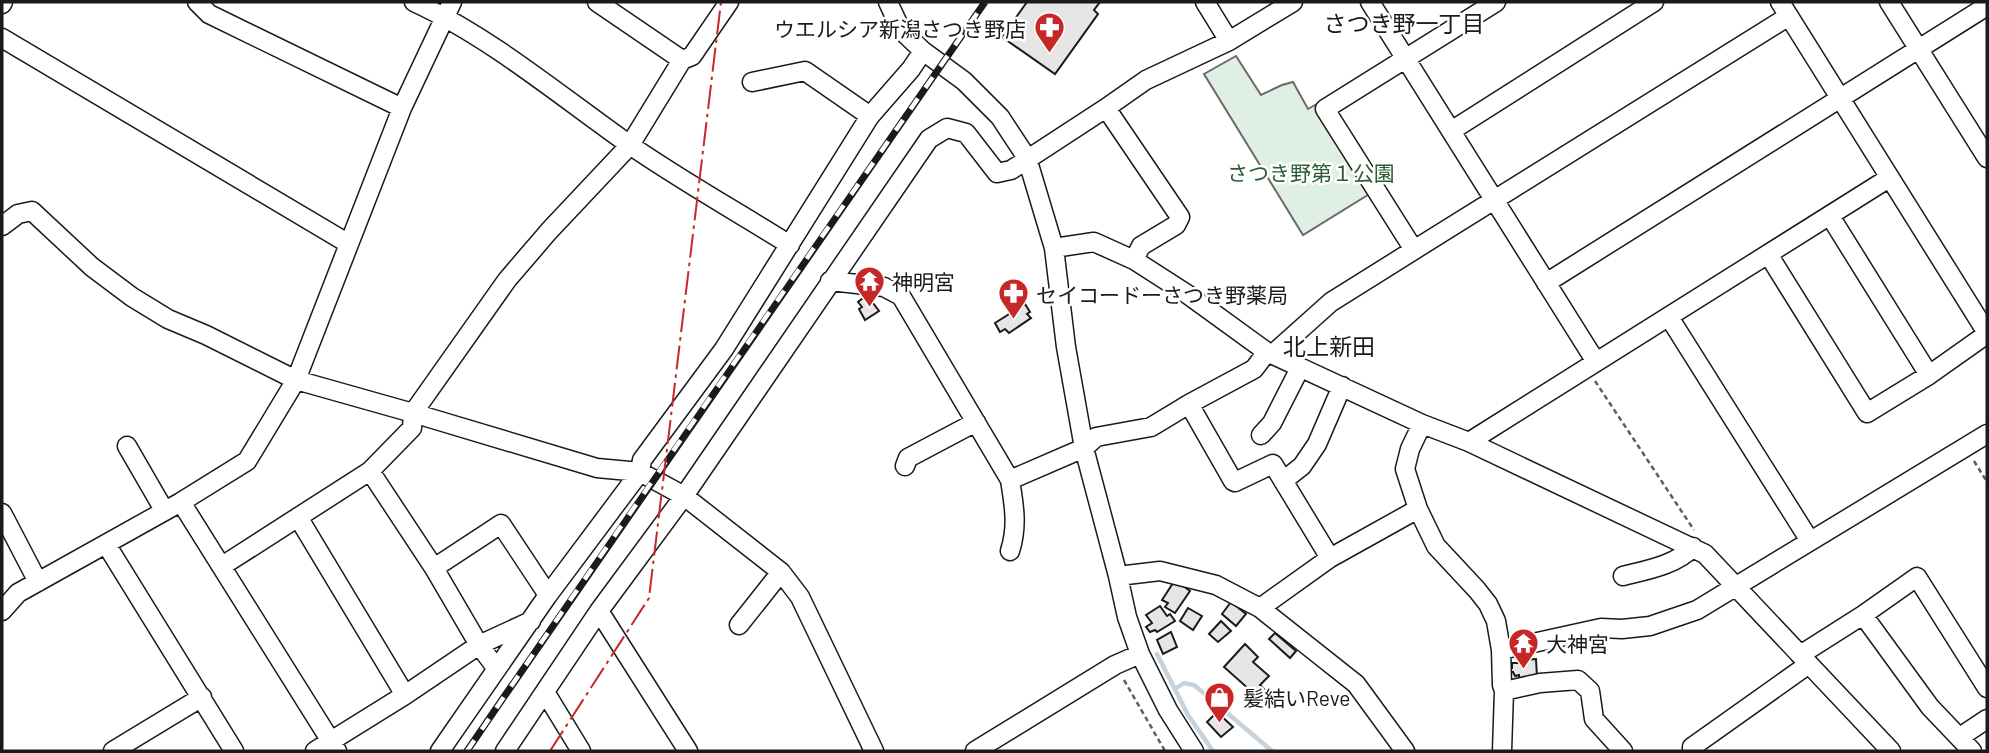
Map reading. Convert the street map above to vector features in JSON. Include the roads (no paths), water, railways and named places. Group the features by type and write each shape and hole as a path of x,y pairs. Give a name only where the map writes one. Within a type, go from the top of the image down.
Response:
{"street":[{"path":"197,2 209,14 402,108"},
{"path":"414,2 448,9 527,71 630,145 790,245"},
{"path":"597,2 682,60"},
{"path":"222,566 370,471 412,428 412,413 508,280 549,231 630,145 682,60 692,56 729,2"},
{"path":"1205,2 1229,41"},
{"path":"505,751 599,611 684,496 929,139 947,128 966,133 997,173 1011,170 1146,80 1229,41 1293,2"},
{"path":"1370,2 1596,362"},
{"path":"1414,250 1325,109 1496,2"},
{"path":"1451,131 1654,2"},
{"path":"1889,2 1987,158"},
{"path":"890,3 901,30 923,51 964,81 1000,117 1027,158 1054,248 1066,347 1084,448 1127,617 1140,654 1168,710 1194,751"},
{"path":"1546,283 1987,6"},
{"path":"2,611 18,593 181,502 247,461 296,380 402,108 448,9"},
{"path":"1010,480 1084,448 1096,437 1151,427 1254,369 1331,302 1494,200 1784,9 1987,333 1929,375 1867,414 1768,254"},
{"path":"2,38 349,244"},
{"path":"440,751 548,595 640,472 642,460 724,349 870,116 923,51"},
{"path":"752,82 805,71 870,116"},
{"path":"1105,108 1180,217 1176,225 1141,246 1134,260"},
{"path":"1469,442 1889,178"},
{"path":"2,226 18,214 32,211 92,267 132,297 168,319 296,380 597,468 640,472 684,496 781,572 800,597 874,751"},
{"path":"1830,216 1929,375"},
{"path":"1054,248 1094,242 1134,260 1270,353 1693,547 1704,554 1891,751"},
{"path":"830,281 884,288 901,296 1010,480 1016,516 1015,536 1010,551"},
{"path":"1669,317 1810,541"},
{"path":"1261,435 1272,423 1300,368"},
{"path":"1283,481 1302,466 1317,444 1342,386"},
{"path":"1189,404 1233,481 1273,464 1330,558"},
{"path":"905,466 908,458 976,422"},
{"path":"1422,424 1410,449 1405,469 1418,509 1436,546 1477,590 1496,621 1504,691 1502,751"},
{"path":"1501,650 1601,628 1650,626 1697,610 1987,433"},
{"path":"127,446 164,510"},
{"path":"370,471 434,568 479,645 497,669"},
{"path":"181,502 222,566 328,748 479,645 532,620"},
{"path":"1260,608 1330,558 1418,509"},
{"path":"2,513 38,582"},
{"path":"298,517 405,695"},
{"path":"434,568 501,524 548,595"},
{"path":"106,544 234,751"},
{"path":"1623,576 1658,567 1686,554 1693,547"},
{"path":"1118,576 1160,571 1216,585 1260,608 1356,684 1405,751"},
{"path":"740,625 781,572"},
{"path":"1692,751 1692,747 1863,615 1917,577 1987,688"},
{"path":"599,611 688,751"},
{"path":"1863,615 1930,708 1972,751"},
{"path":"975,751 1115,665 1140,654"},
{"path":"1504,691 1540,683 1578,680 1590,691 1594,719 1623,751"},
{"path":"545,692 581,751"},
{"path":"113,751 201,697"},
{"path":"1960,737 1987,719"}],"waterway":[{"path":"1157,654 1188,715 1213,751"},
{"path":"1175,689 1184,683 1194,685 1272,751"}],"railway":[{"path":"467,751 985,2"}],"place":[{"name":"ウエルシア新潟さつき野店","path":"1049,55"},
{"name":"神明宮","path":"869,308"},
{"name":"セイコードーさつき野薬局","path":"1013,321"},
{"name":"大神宮","path":"1523,670"},
{"name":"髪結いReve","path":"1220,724"}],"district":[{"name":"さつき野一丁目","path":"1404,23"},
{"name":"北上新田","path":"1329,346"}],"park label":[{"name":"さつき野第１公園","path":"1311,172"}]}
